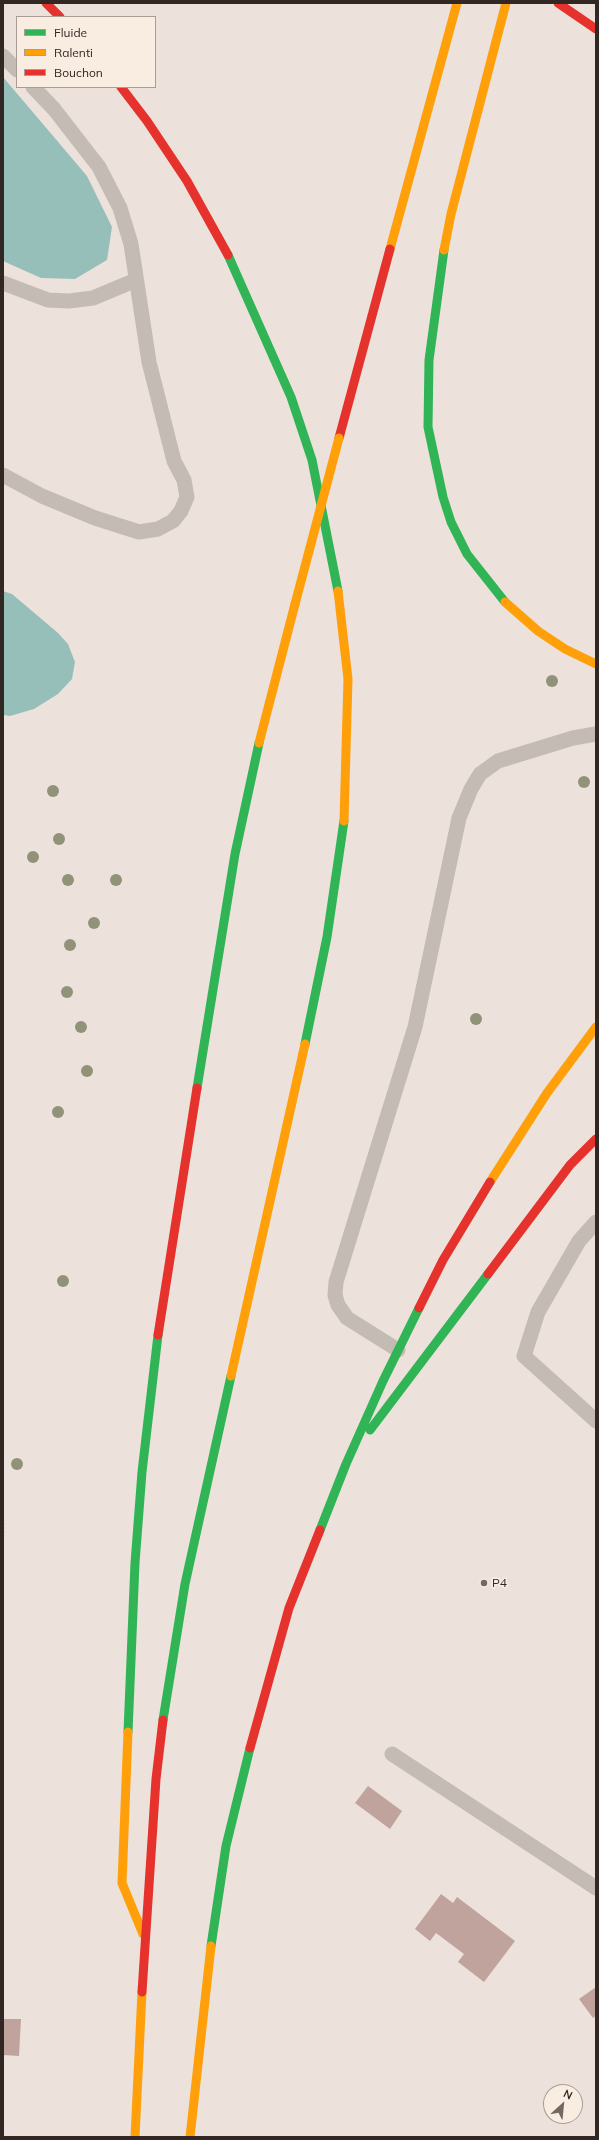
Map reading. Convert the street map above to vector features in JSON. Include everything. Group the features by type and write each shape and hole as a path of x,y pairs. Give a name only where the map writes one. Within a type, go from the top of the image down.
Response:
{"highway":[{"path":"46,3 59,16"},
{"path":"144,1938 122,1883 135,1563 144,1456 157,1339 235,854 264,718 457,3"},
{"path":"506,3 451,214 434,308 429,360 428,427 437,475 451,522 467,554 487,581 510,607 538,631 565,649 596,664"},
{"path":"558,3 596,29"},
{"path":"122,88 147,121 187,181 220,238 250,301 291,397 312,460 340,602 348,679 345,809 327,937 300,1067 185,1584 157,1772 144,1938 135,2137"},
{"path":"190,2137 208,1963 226,1846 243,1773 289,1608 346,1464 398,1350 443,1260 477,1202 547,1093 596,1028"},
{"path":"346,1464 565,1172 596,1139"}],"lane":[{"path":"3,56 16,69"},
{"path":"3,475 42,496 95,518 139,532 158,529 173,521 181,512 187,497 184,480 174,461 149,362 131,244 120,208 99,167 54,109 34,88"},
{"path":"3,283 48,300 69,301 94,298 136,280"},
{"path":"398,1350 347,1318 336,1300 336,1282 415,1027 459,818 471,789 480,774 498,761 573,738 596,734"},
{"path":"596,1222 579,1241 538,1312 524,1356 596,1421"},
{"path":"392,1754 596,1888"}],"path":[{"path":"3,1523 3,1534"}],"water":[{"path":"3,77 87,176 112,227 107,260 75,279 41,278 3,261"},
{"path":"3,591 12,594 58,633 68,644 75,662 72,679 58,694 34,709 10,716 3,715"}],"building":[{"path":"368,1786 402,1811 390,1829 355,1803"},
{"path":"441,1894 453,1903 457,1897 515,1941 484,1982 458,1962 464,1954 436,1933 430,1941 415,1929"},
{"path":"596,1987 596,2016 593,2018 579,1999"},
{"path":"3,2019 21,2019 19,2056 3,2055"}],"traffic: fast":[{"path":"444,250 429,360 428,427 443,497 451,522 467,554 505,602"},
{"path":"228,255 291,397 312,460 338,591"},
{"path":"197,1088 235,854 259,743"},
{"path":"305,1044 327,937 344,821"},
{"path":"370,1430 488,1274"},
{"path":"320,1530 346,1464 383,1381 419,1308"},
{"path":"128,1732 135,1563 142,1472 158,1335"},
{"path":"163,1720 185,1584 231,1376"},
{"path":"211,1946 226,1846 250,1748"}],"traffic: slow":[{"path":"390,249 457,3"},
{"path":"444,250 451,214 506,3"},
{"path":"295,604 339,438"},
{"path":"338,591 348,679 344,821"},
{"path":"505,602 538,631 565,649 596,664"},
{"path":"259,743 295,604"},
{"path":"490,1182 547,1093 596,1027"},
{"path":"231,1376 305,1044"},
{"path":"128,1732 122,1883 143,1934"},
{"path":"190,2137 211,1946"},
{"path":"135,2137 142,1992"}],"traffic: jam":[{"path":"46,3 59,16"},
{"path":"558,3 596,29"},
{"path":"122,88 147,121 187,181 228,255"},
{"path":"339,438 390,249"},
{"path":"158,1335 197,1088"},
{"path":"488,1274 570,1165 596,1139"},
{"path":"419,1308 443,1260 490,1182"},
{"path":"250,1748 289,1608 320,1530"},
{"path":"142,1992 156,1779 163,1720"}],"place":[{"name":"P4","path":"484,1583"}]}
